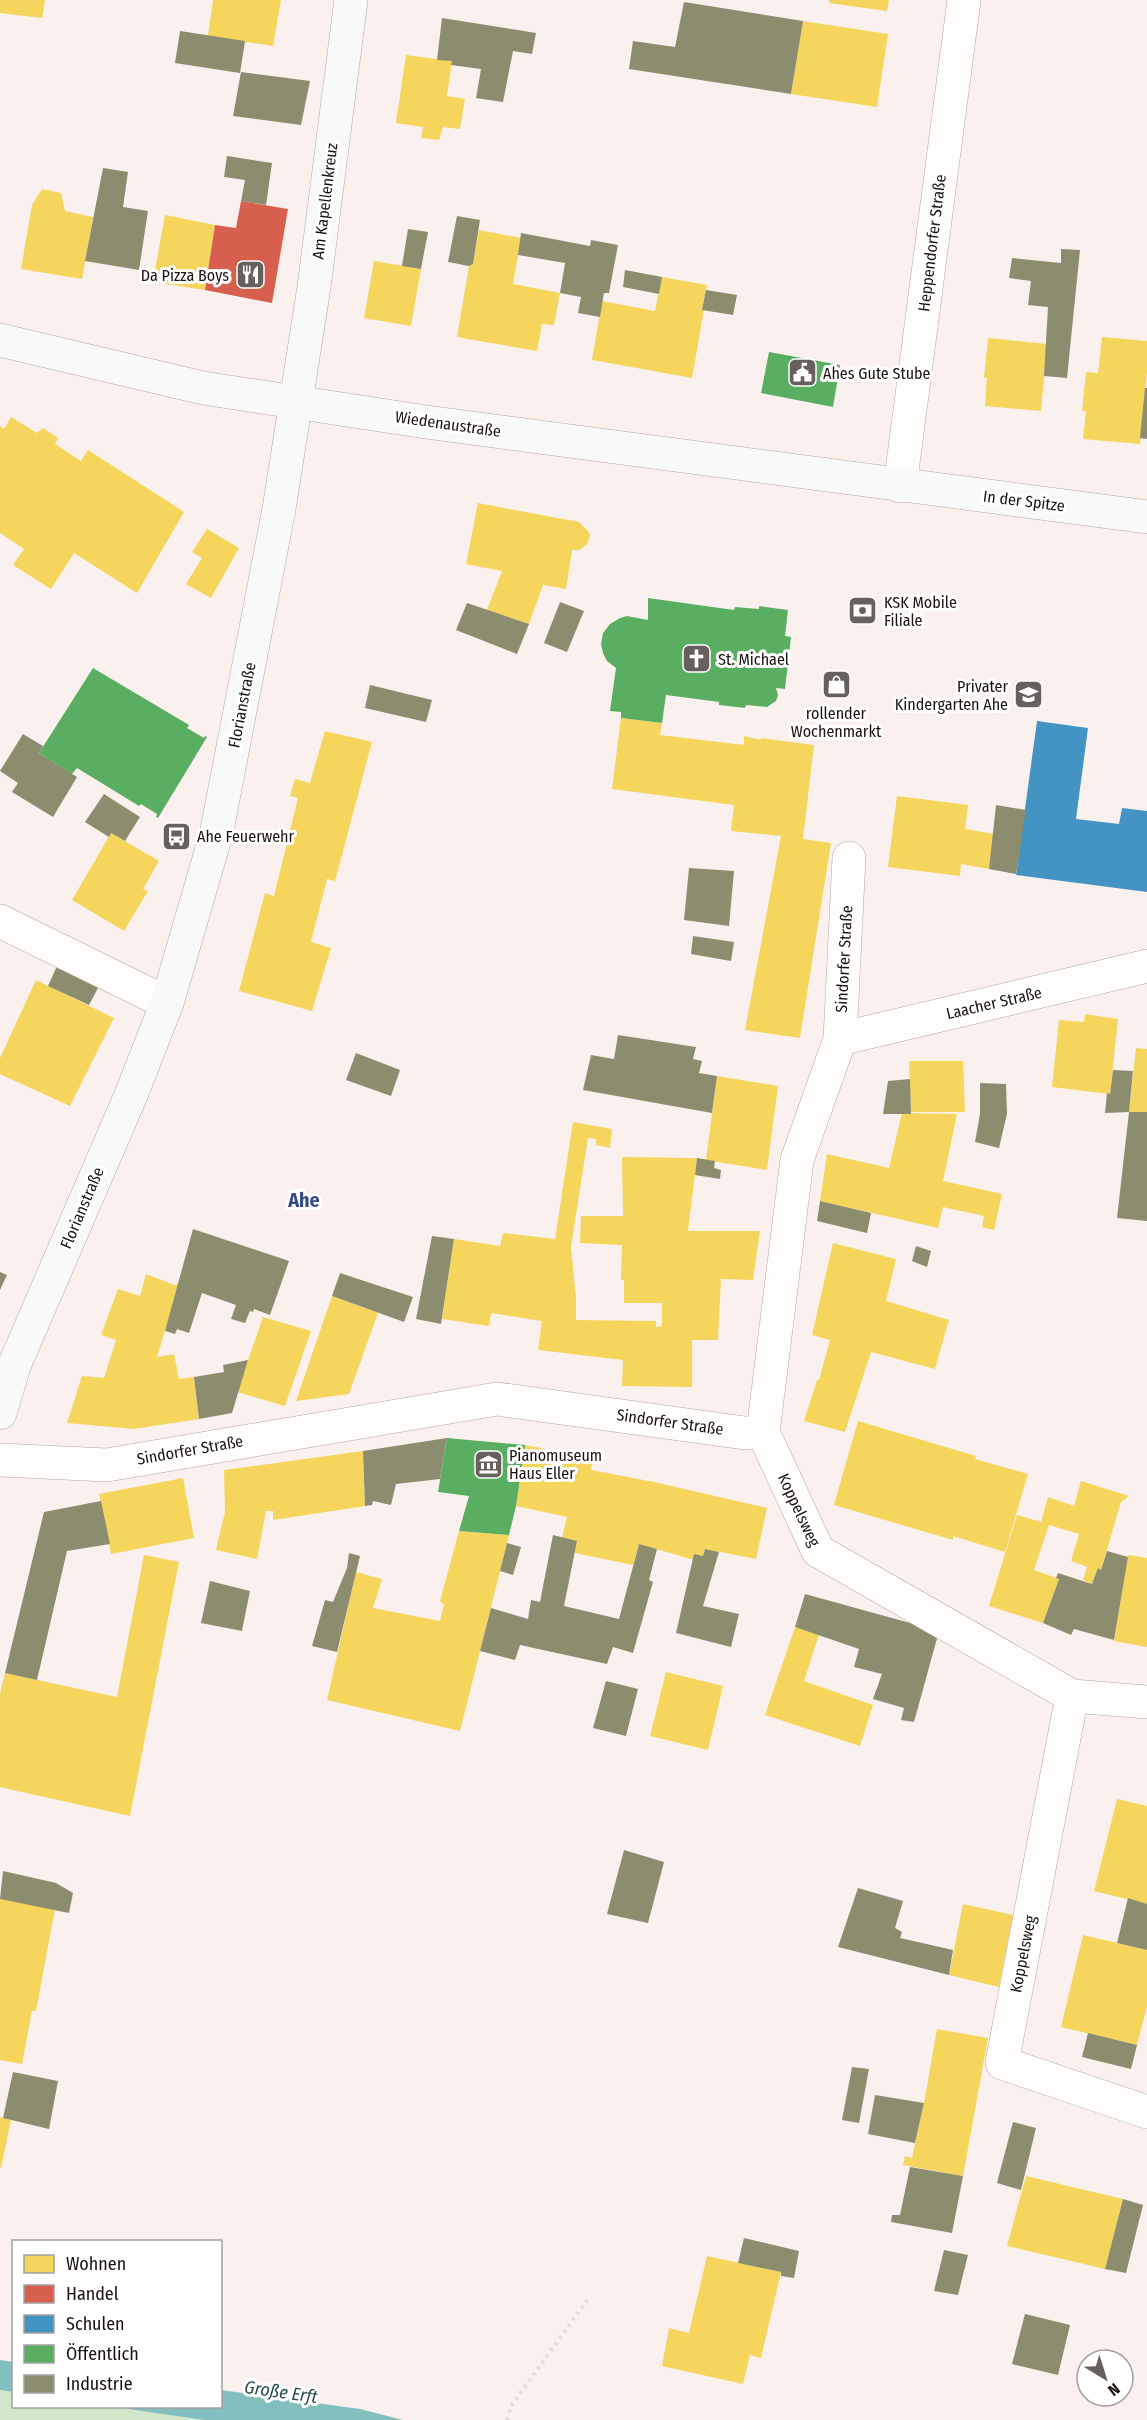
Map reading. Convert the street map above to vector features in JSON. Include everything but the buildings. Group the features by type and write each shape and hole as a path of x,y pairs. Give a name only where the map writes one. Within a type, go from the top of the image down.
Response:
{"street":[{"name":"Am Kapellenkreuz","path":"295,401 314,287 351,0"},
{"name":"Heppendorfer Straße","path":"900,486 964,0"},
{"name":"Wiedenaustraße","path":"0,340 203,388 426,422 900,486"},
{"name":"Florianstraße","path":"0,1413 14,1366 131,1095 167,1003 216,835 273,543 295,401"},
{"name":"In der Spitze","path":"900,486 1147,517"},
{"name":"Sindorfer Straße","path":"0,1460 107,1465 497,1399 745,1433 763,1432 797,1160 840,1039 849,858"},
{"path":"3,928 167,1003"},
{"name":"Laacher Straße","path":"840,1039 1147,966"},
{"name":"Koppelsweg","path":"763,1432 818,1551 1072,1696 1147,1702"},
{"name":"Koppelsweg","path":"1072,1696 1002,2063 1147,2112"}],"path":[{"path":"507,2420 511,2406 588,2299"}],"green space":[{"path":"0,2390 12,2392 12,2408 121,2408 204,2420 0,2420"}],"water":[{"path":"0,2360 12,2362 12,2392 0,2390"},
{"path":"222,2390 360,2409 403,2420 204,2420 121,2408 222,2408"}],"place":[{"name":"Da Pizza Boys","path":"250,275"},
{"name":"Ahes Gute Stube","path":"802,373"},
{"name":"KSK Mobile Filiale","path":"863,611"},
{"name":"St. Michael","path":"697,659"},
{"name":"rollender Wochenmarkt","path":"836,685"},
{"name":"Privater Kindergarten Ahe","path":"1029,695"},
{"name":"Ahe Feuerwehr","path":"176,836"},
{"name":"Pianomuseum Haus Eller","path":"488,1464"}],"district":[{"name":"Ahe","path":"304,1200"}],"water label":[{"name":"Große Erft","path":"281,2392"}]}
